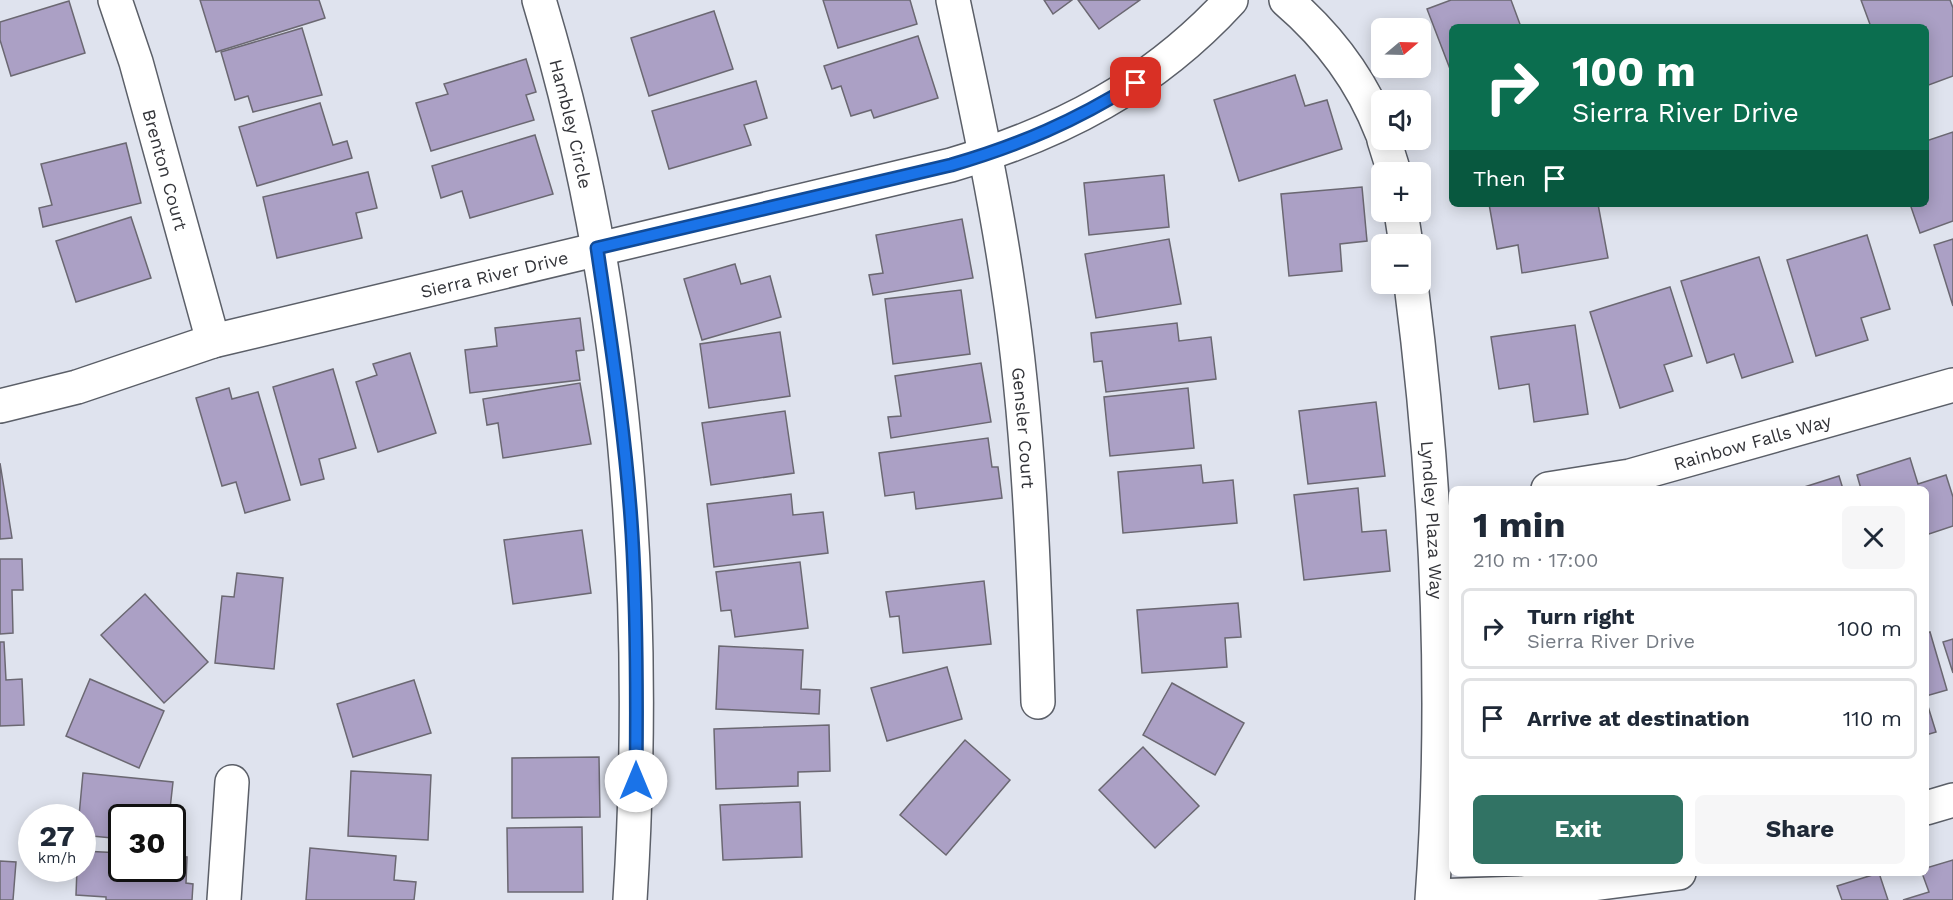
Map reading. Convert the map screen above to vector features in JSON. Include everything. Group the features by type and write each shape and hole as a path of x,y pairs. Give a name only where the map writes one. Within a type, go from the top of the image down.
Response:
{"street":[{"name":"Brenton Court","path":"116,0 136,62 213,340"},
{"name":"Hambley Circle","path":"539,0 549,34 597,248 620,399 632,533 638,668 636,803 630,900"},
{"path":"953,0 986,155"},
{"name":"Sierra River Drive","path":"0,406 77,387 213,340 1007,149 1087,114 1143,78 1204,29 1231,0"},
{"path":"1286,0 1308,18 1344,61 1371,106"},
{"name":"Gensler Court","path":"986,155 1009,287 1026,442 1034,546 1038,702"},
{"name":"Lyndley Plaza Way","path":"1412,294 1442,500 1433,898"},
{"name":"Rainbow Falls Way","path":"1567,486 1630,476 1953,385"},
{"path":"224,900 232,782"},
{"path":"1929,807 1953,800"},
{"path":"1433,898 1521,893 1655,876"}],"building":[{"path":"200,0 319,0 325,18 216,52"},
{"path":"823,0 910,0 917,24 838,48"},
{"path":"1044,0 1072,0 1053,14"},
{"path":"1078,0 1140,0 1099,29"},
{"path":"1451,0 1511,0 1520,24 1449,24 1449,66 1427,9"},
{"path":"1861,0 1950,0 1953,8 1953,76 1929,85 1929,24 1870,24"},
{"path":"69,1 85,53 11,76 0,40 0,22"},
{"path":"714,11 733,69 649,96 631,38"},
{"path":"302,28 322,95 253,112 248,96 235,100 221,52"},
{"path":"918,36 938,98 874,118 871,110 851,116 841,86 832,89 824,66"},
{"path":"526,59 536,92 526,95 534,120 431,151 416,103 448,94 444,84"},
{"path":"1295,75 1305,106 1327,100 1342,149 1239,181 1214,100"},
{"path":"756,81 767,118 744,125 751,145 669,169 652,111"},
{"path":"320,103 333,145 347,141 352,158 257,186 239,127"},
{"path":"1953,132 1953,221 1920,233 1911,207 1929,207 1929,140"},
{"path":"535,135 553,194 470,218 462,191 441,198 432,166"},
{"path":"126,143 141,203 43,227 39,208 52,205 41,164"},
{"path":"368,172 377,208 356,213 362,238 277,258 263,197"},
{"path":"1164,175 1169,227 1089,235 1084,183"},
{"path":"1362,187 1367,241 1340,244 1342,271 1289,276 1281,194"},
{"path":"1490,207 1599,207 1608,258 1522,273 1518,245 1497,249"},
{"path":"131,217 151,278 76,302 56,241"},
{"path":"962,219 973,278 873,295 869,275 883,273 876,235"},
{"path":"1867,235 1890,309 1861,318 1868,340 1816,356 1787,260"},
{"path":"1169,239 1181,304 1096,318 1085,254"},
{"path":"1953,239 1953,306 1934,245"},
{"path":"1759,257 1793,362 1742,378 1734,354 1707,363 1681,281"},
{"path":"735,264 741,284 770,276 781,317 702,340 684,279"},
{"path":"1670,287 1692,356 1664,365 1673,391 1620,408 1590,312"},
{"path":"961,290 970,354 893,364 885,299"},
{"path":"580,318 584,350 576,351 580,380 470,393 465,350 497,346 495,328"},
{"path":"1177,323 1179,341 1211,337 1216,379 1106,392 1102,361 1094,362 1091,333"},
{"path":"1575,325 1588,414 1534,422 1529,384 1499,389 1491,337"},
{"path":"780,332 790,396 709,408 700,344"},
{"path":"410,353 436,433 378,452 356,382 377,375 373,364"},
{"path":"981,363 991,422 891,438 888,417 901,416 895,376"},
{"path":"333,369 356,448 319,459 324,479 301,485 273,387"},
{"path":"580,383 591,444 503,458 498,423 487,425 483,399"},
{"path":"229,388 232,399 258,392 290,500 245,513 236,482 222,486 196,398"},
{"path":"1188,388 1194,448 1110,456 1104,397"},
{"path":"1376,402 1385,476 1308,484 1299,411"},
{"path":"785,411 794,473 711,485 702,423"},
{"path":"988,438 992,467 998,467 1002,498 916,509 914,492 885,496 879,453"},
{"path":"1910,458 1918,484 1946,475 1953,497 1953,526 1929,534 1929,486 1860,486 1857,475"},
{"path":"0,463 12,538 0,539"},
{"path":"1201,465 1203,483 1233,480 1237,523 1123,533 1118,472"},
{"path":"1839,476 1842,486 1807,486"},
{"path":"1358,488 1362,532 1386,530 1390,571 1304,580 1294,495"},
{"path":"791,494 793,515 823,512 828,553 714,567 707,504"},
{"path":"582,530 591,593 513,604 504,540"},
{"path":"0,559 22,559 23,590 12,590 13,633 0,634"},
{"path":"800,562 808,628 735,637 731,610 721,611 716,572"},
{"path":"237,573 283,578 274,669 215,663 222,596 234,597"},
{"path":"984,581 991,644 903,653 899,616 890,617 886,592"},
{"path":"145,594 208,662 164,703 101,635"},
{"path":"1238,603 1241,637 1225,638 1227,667 1142,673 1137,610"},
{"path":"1929,632 1947,690 1929,695"},
{"path":"1953,639 1953,673 1943,642"},
{"path":"0,642 4,642 6,680 22,679 24,725 0,726"},
{"path":"719,646 803,650 801,689 820,690 819,714 716,709"},
{"path":"947,667 962,719 887,741 871,688"},
{"path":"90,679 164,711 139,768 66,736"},
{"path":"414,680 431,733 353,757 337,704"},
{"path":"1172,683 1244,723 1215,775 1143,735"},
{"path":"1929,710 1936,732 1929,734"},
{"path":"829,725 830,771 798,772 798,786 716,789 714,729"},
{"path":"965,740 1010,780 946,855 900,815"},
{"path":"1143,747 1199,806 1155,848 1099,790"},
{"path":"599,757 600,817 512,818 512,758"},
{"path":"351,771 431,775 428,840 348,836"},
{"path":"83,773 173,782 171,804 108,804 108,838 96,836 96,804 80,804"},
{"path":"800,802 802,857 723,860 720,805"},
{"path":"582,827 583,892 508,892 507,828"},
{"path":"310,848 396,856 394,880 416,882 414,900 306,900"},
{"path":"96,852 108,852 108,882 186,882 186,857 187,857 186,883 193,884 192,900 106,900 106,897 76,895 76,882 96,882"},
{"path":"1953,860 1953,900 1903,900 1929,892 1923,876 1929,876 1929,867"},
{"path":"0,861 16,862 13,900 0,900"},
{"path":"1869,876 1880,876 1888,900 1842,900 1837,886"}],"route":[{"path":"636,781 638,668 632,533 620,399 597,248 951,165 1007,149 1087,114 1136,83"}]}
